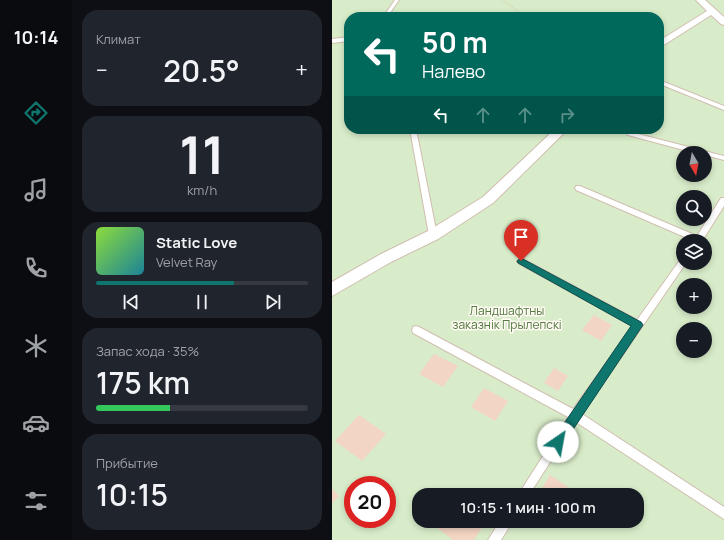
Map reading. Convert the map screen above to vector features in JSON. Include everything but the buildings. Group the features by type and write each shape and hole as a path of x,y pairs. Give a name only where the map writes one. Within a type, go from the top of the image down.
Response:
{"street":[{"path":"700,0 724,22"},
{"path":"664,42 712,11"},
{"path":"332,290 386,258 433,235 488,200 557,134"}],"lane":[{"path":"389,12 397,0"},
{"path":"332,41 344,40"},
{"path":"664,84 724,108"},
{"path":"414,134 433,235"},
{"path":"630,134 677,146"},
{"path":"712,155 724,158"},
{"path":"578,188 682,234"},
{"path":"702,234 724,200"},
{"path":"521,261 638,325"},
{"path":"528,488 575,415 677,270"},
{"path":"416,330 575,415 724,513"},
{"path":"494,540 502,528"}],"path":[{"path":"502,0 518,12"}],"green space":[{"name":"Ландшафтны заказнік Прылепскі","path":"332,0 724,0 724,540 332,540"}],"route":[{"path":"521,261 638,325 575,415 558,442"}]}
